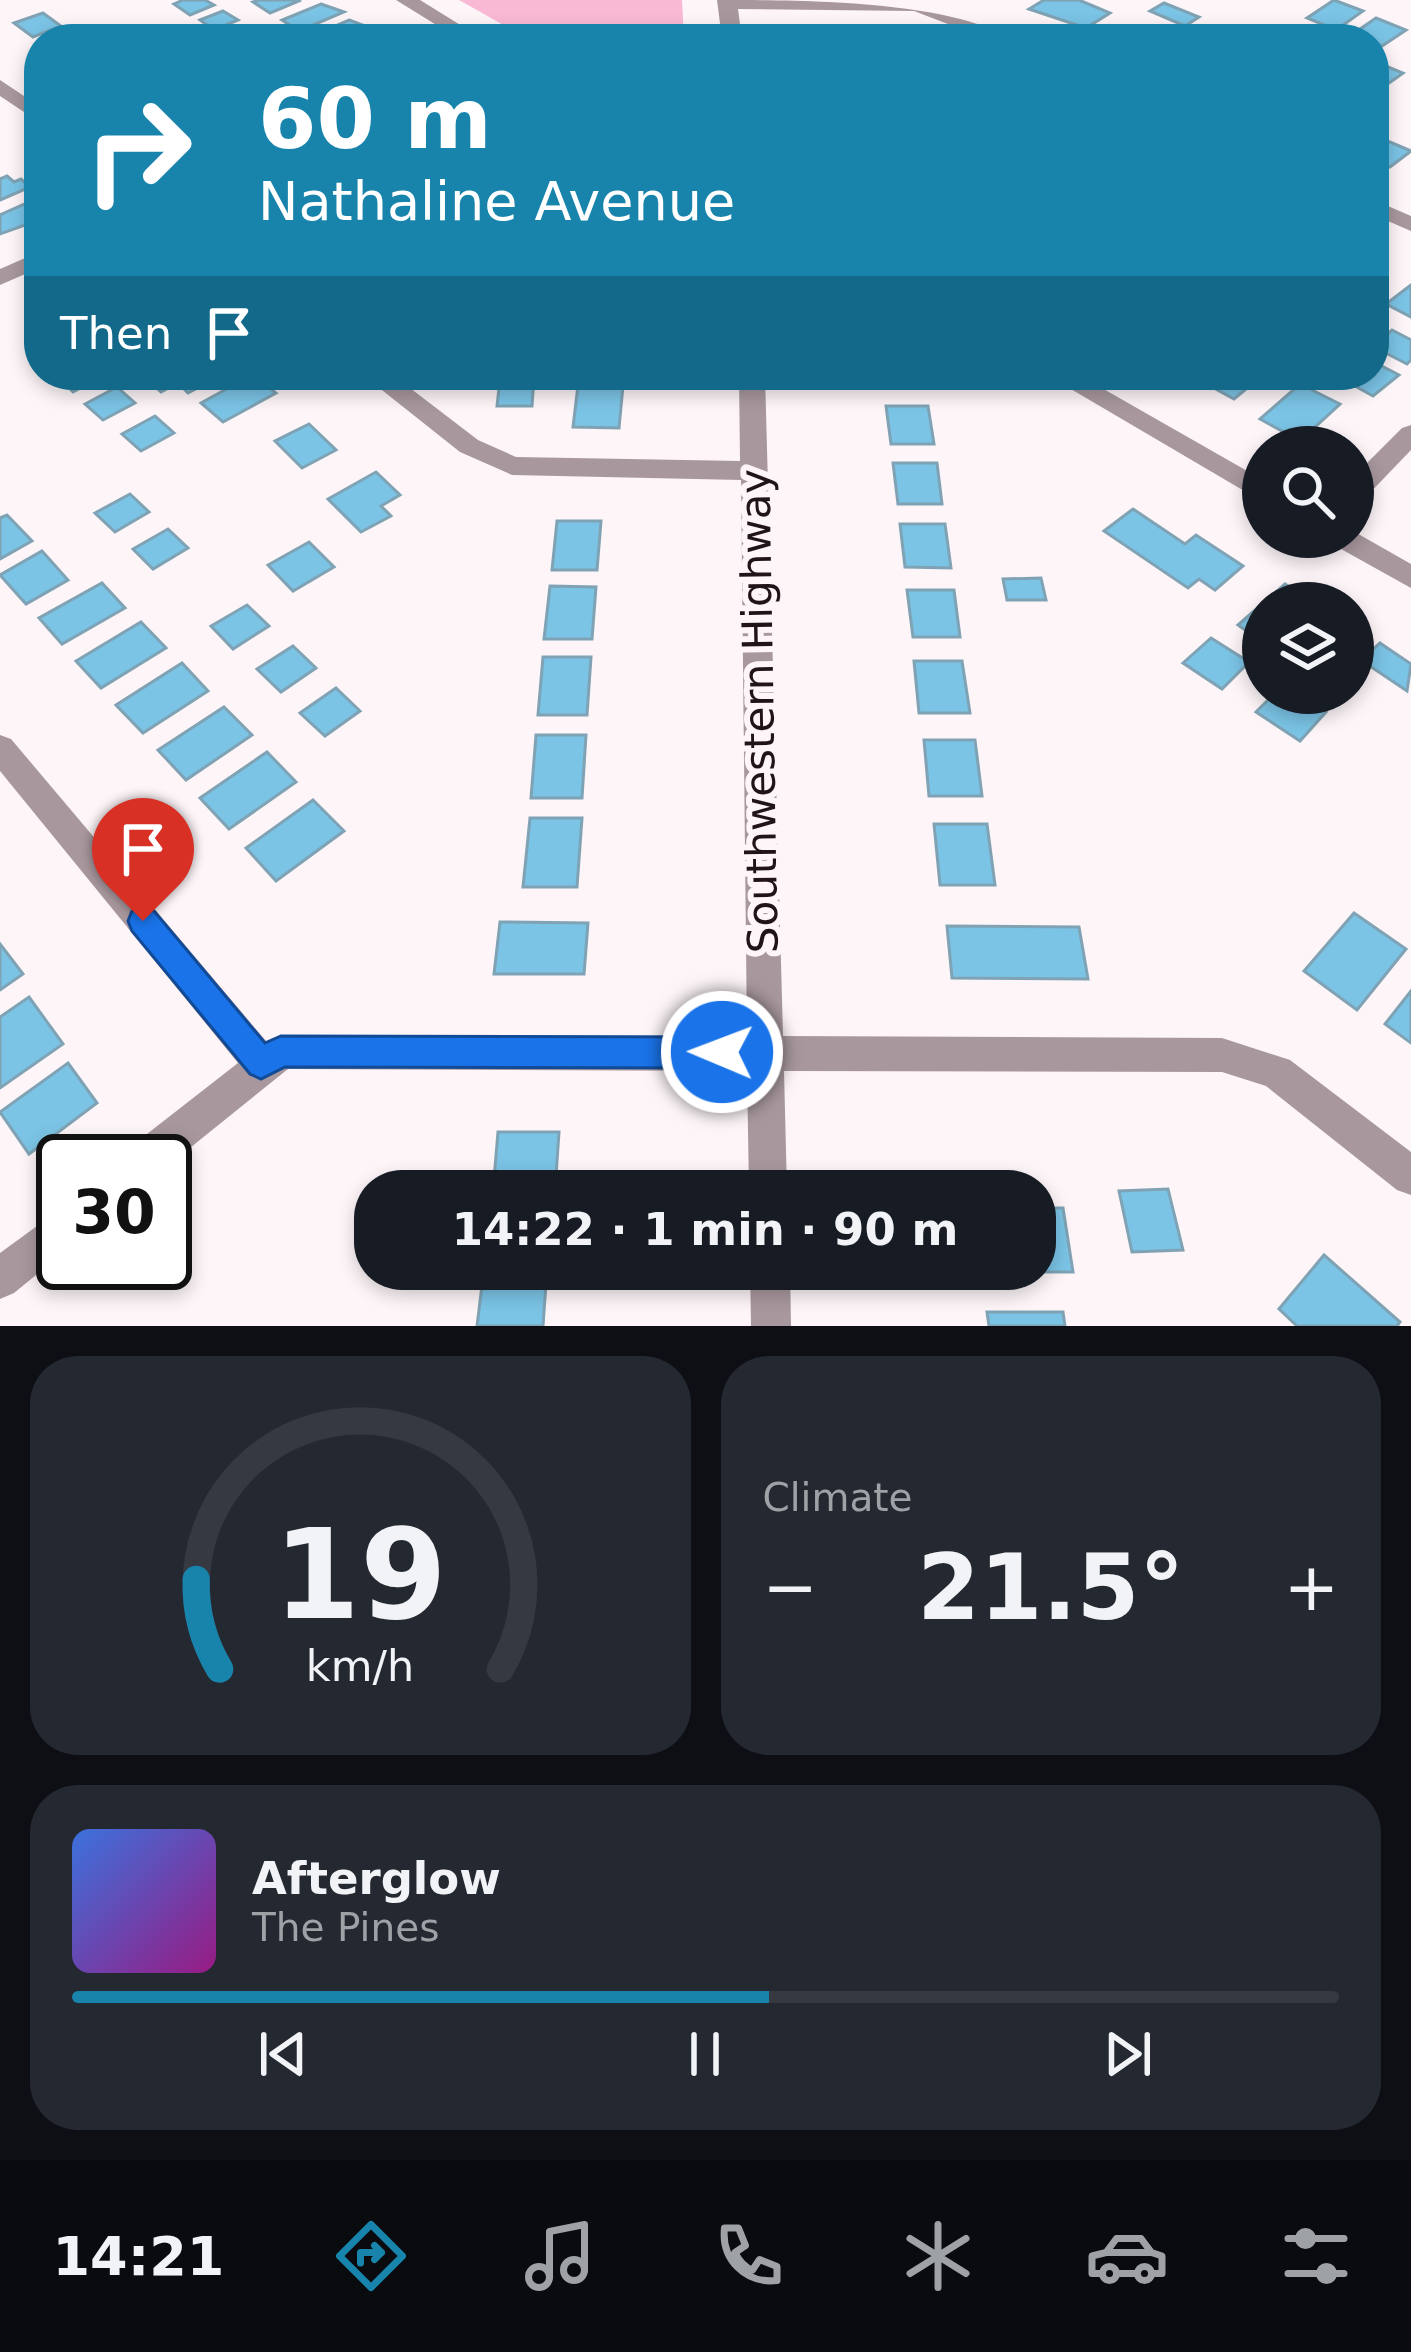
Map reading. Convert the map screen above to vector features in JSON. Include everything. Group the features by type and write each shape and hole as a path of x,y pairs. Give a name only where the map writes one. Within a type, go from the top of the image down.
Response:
{"street":[{"path":"406,0 447,24"},
{"path":"728,1 914,5 970,24"},
{"path":"0,86 24,104"},
{"path":"396,390 469,446 512,466 754,472"},
{"name":"Southwestern Highway","path":"752,390 769,1170"},
{"path":"1086,390 1242,480"},
{"path":"1374,472 1411,434"},
{"path":"1374,556 1411,577"},
{"path":"0,748 261,1063"},
{"path":"176,1134 281,1052 1238,1058 1277,1072 1411,1176"},
{"path":"0,1280 36,1250"},
{"path":"770,1290 771,1326"}],"shaded area":[{"path":"459,0 682,0 683,24 501,24"}],"building":[{"path":"183,0 214,5 190,15 174,4"},
{"path":"301,0 270,13 253,2"},
{"path":"1044,0 1079,0 1110,13 1092,24 1074,24 1029,9"},
{"path":"1334,0 1363,11 1345,24 1322,24 1307,18"},
{"path":"1164,3 1199,17 1180,24 1150,11"},
{"path":"321,4 344,12 316,24 282,20"},
{"path":"223,11 238,20 206,24 200,20"},
{"path":"43,13 58,24 24,24 24,30 14,23"},
{"path":"1376,18 1406,30 1389,41 1389,24 1367,24"},
{"path":"1389,67 1403,73 1389,83"},
{"path":"1389,142 1411,151 1390,167"},
{"path":"0,179 21,179 24,190 0,200"},
{"path":"24,204 24,225 0,234 0,215"},
{"path":"1411,285 1411,317 1389,302"},
{"path":"1392,330 1411,340 1407,364 1389,355"},
{"path":"111,390 120,390 135,403 103,420 85,404"},
{"path":"225,390 276,393 223,422 201,403"},
{"path":"499,390 533,390 532,406 497,406"},
{"path":"577,390 623,390 619,428 573,427"},
{"path":"1217,390 1245,390 1234,399"},
{"path":"1293,390 1312,390 1340,404 1316,426 1273,426 1260,419"},
{"path":"886,406 928,406 934,444 891,444"},
{"path":"155,416 174,433 141,451 122,434"},
{"path":"309,424 336,450 302,468 275,441"},
{"path":"893,463 937,463 942,504 898,504"},
{"path":"376,472 400,495 381,506 391,516 361,532 328,499"},
{"path":"130,494 149,512 115,532 95,513"},
{"path":"1133,509 1185,544 1196,535 1243,566 1215,590 1199,579 1188,588 1104,531"},
{"path":"7,515 32,541 0,559 0,518"},
{"path":"557,521 601,521 597,570 552,570"},
{"path":"900,524 945,524 951,568 905,567"},
{"path":"168,529 188,548 153,569 133,549"},
{"path":"309,542 334,567 293,591 268,565"},
{"path":"42,551 68,580 26,604 0,575"},
{"path":"1041,578 1046,600 1007,600 1003,579"},
{"path":"102,583 125,608 62,644 39,618"},
{"path":"550,586 596,587 592,639 544,639"},
{"path":"907,590 954,590 960,637 913,637"},
{"path":"247,605 269,626 233,649 211,626"},
{"path":"141,622 166,648 101,688 76,661"},
{"path":"1211,638 1242,658 1242,669 1222,689 1183,663"},
{"path":"1380,643 1411,664 1407,691 1374,669 1374,648"},
{"path":"293,646 316,668 281,692 257,669"},
{"path":"543,657 591,657 587,715 538,715"},
{"path":"914,661 962,661 970,713 919,713"},
{"path":"182,663 208,691 143,733 116,705"},
{"path":"336,688 360,711 325,736 300,713"},
{"path":"224,707 252,735 186,780 158,750"},
{"path":"1259,714 1324,714 1300,741"},
{"path":"536,735 586,735 582,798 531,798"},
{"path":"924,740 975,740 982,796 929,796"},
{"path":"267,752 296,782 229,829 200,798"},
{"path":"313,800 344,831 276,881 246,848"},
{"path":"530,818 582,818 577,887 523,887"},
{"path":"934,824 987,824 995,885 940,885"},
{"path":"1354,913 1406,949 1357,1010 1304,971"},
{"path":"500,922 588,923 584,974 494,974"},
{"path":"947,926 1079,927 1088,979 952,978"},
{"path":"0,944 23,974 0,990"},
{"path":"1411,991 1411,1043 1385,1024"},
{"path":"29,997 63,1044 0,1088 0,1017"},
{"path":"68,1063 97,1103 56,1134 36,1134 36,1149 29,1154 0,1112"},
{"path":"498,1132 559,1132 556,1170 495,1170"},
{"path":"1168,1189 1183,1250 1132,1252 1119,1191"},
{"path":"1056,1208 1063,1208 1073,1272 1056,1272"},
{"path":"1324,1255 1400,1322 1397,1326 1297,1326 1279,1309"},
{"path":"481,1290 546,1290 543,1326 477,1326"},
{"path":"987,1312 1063,1312 1065,1326 989,1326"}],"route":[{"path":"143,921 261,1063 281,1052 722,1052"}]}
